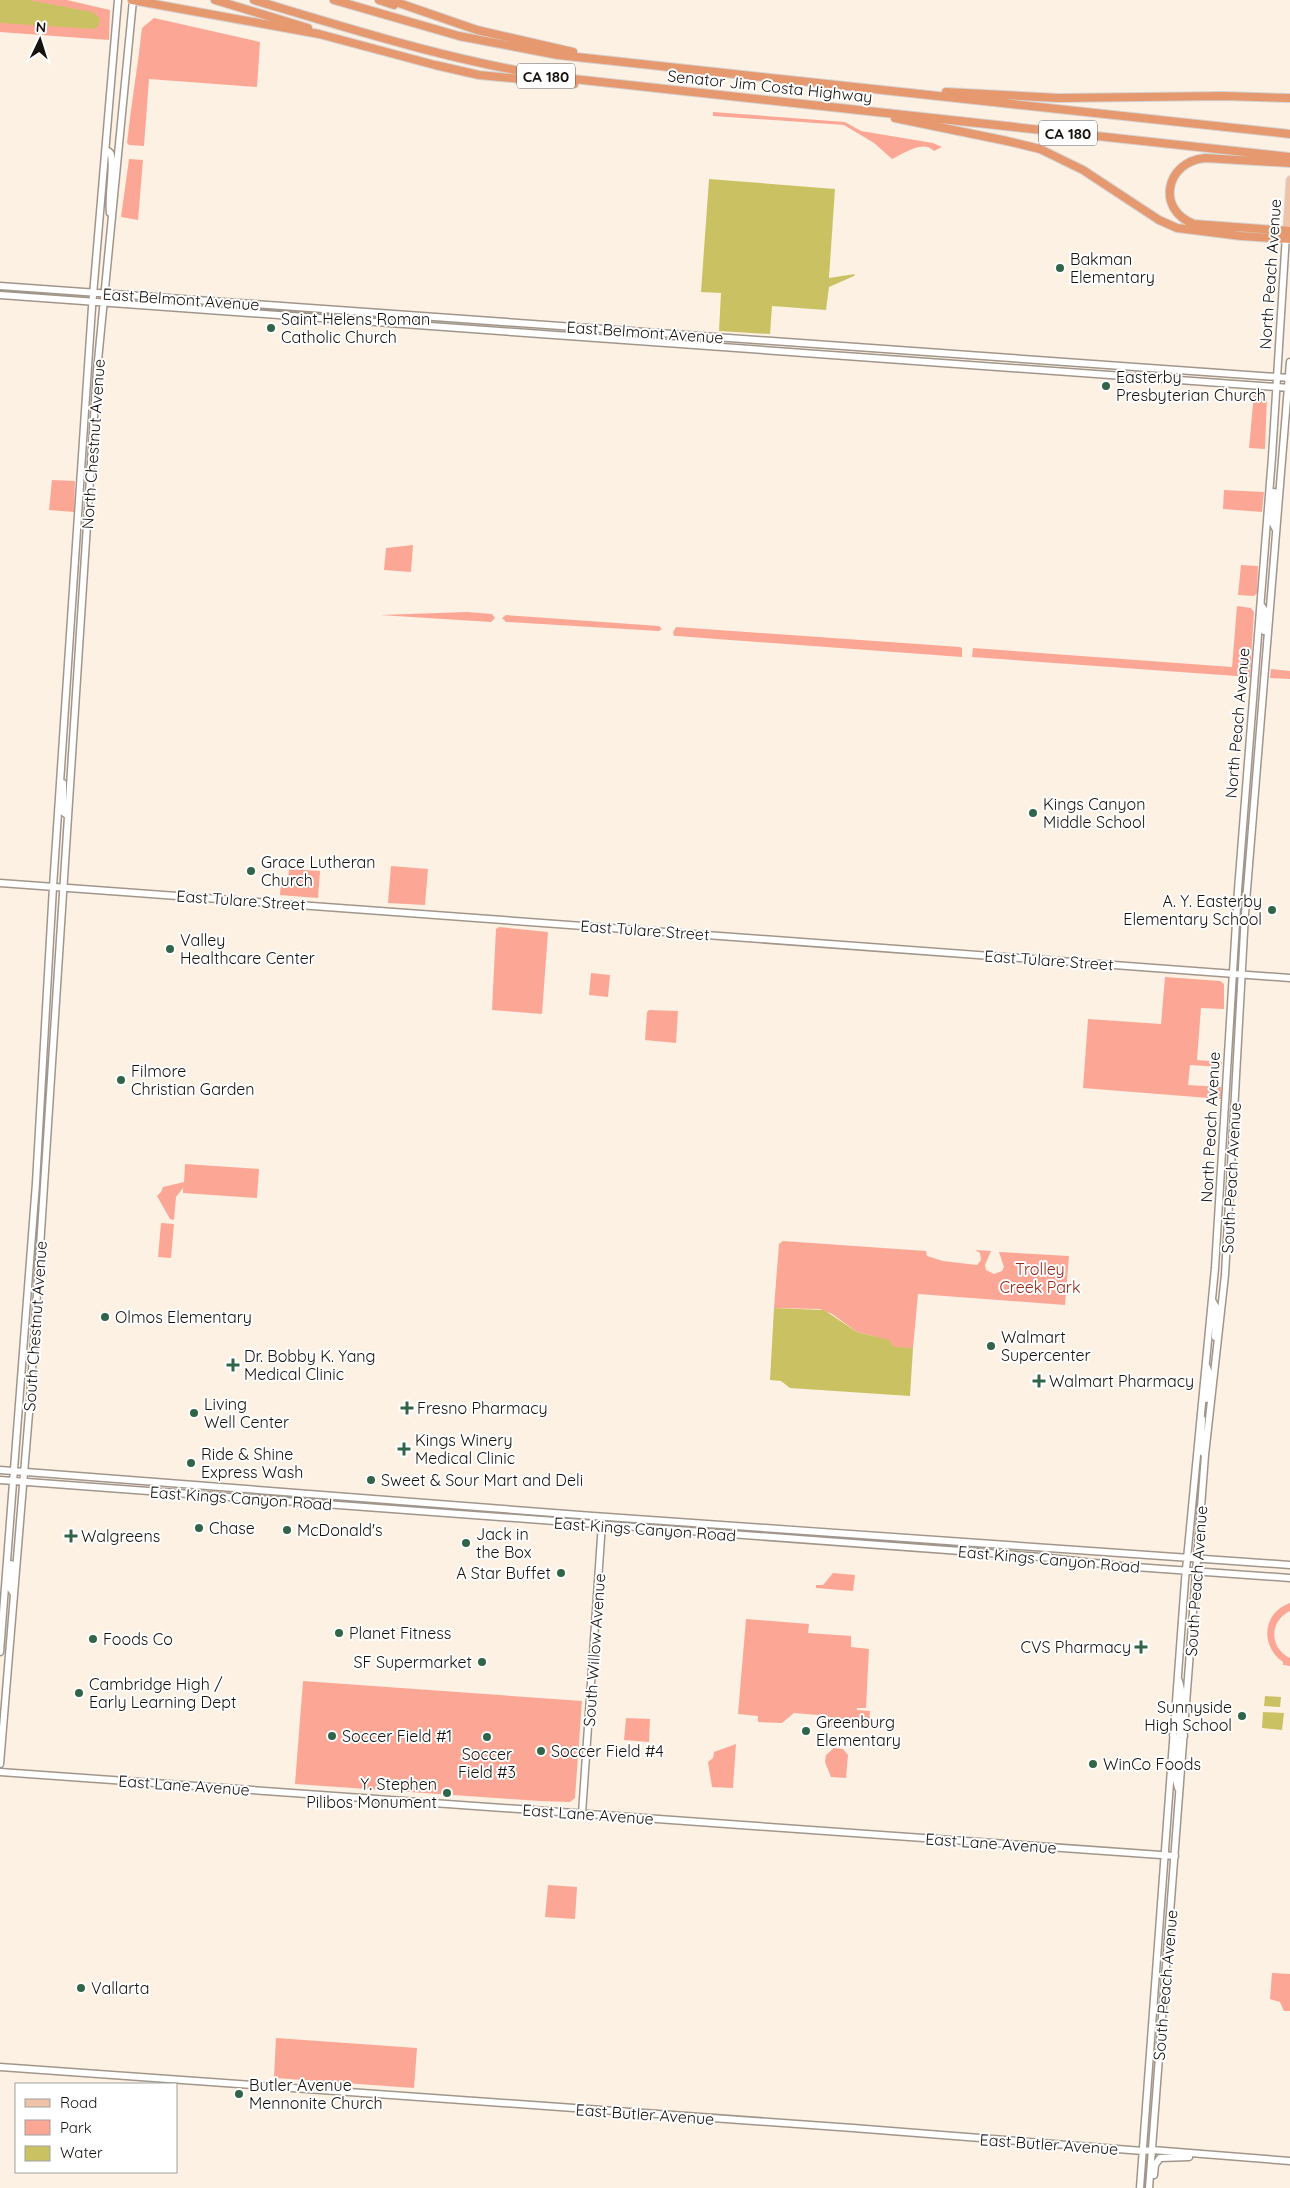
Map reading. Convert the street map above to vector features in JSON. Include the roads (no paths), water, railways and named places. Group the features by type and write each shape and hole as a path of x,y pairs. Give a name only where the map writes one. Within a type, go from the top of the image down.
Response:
{"highway":[{"path":"132,0 319,34 355,43"},
{"path":"215,0 435,66 479,75 556,83 637,86"},
{"name":"Senator Jim Costa Highway","path":"254,0 462,60 555,77 1290,157"},
{"name":"Senator Jim Costa Highway","path":"334,0 406,22 493,44 558,55 1290,134"},
{"path":"379,0 477,30 550,48 630,58 678,68"},
{"path":"390,0 432,16"},
{"path":"849,87 1059,98 1222,96 1290,98"},
{"path":"846,108 1040,149 1083,170 1159,220 1177,228 1188,231 1288,235"},
{"path":"1288,235 1194,224 1183,219 1177,212 1171,201 1170,191 1178,170 1186,163 1198,159 1290,163"}],"main road":[{"name":"North Chestnut Avenue","path":"53,887 93,302 118,0"},
{"name":"North Chestnut Avenue","path":"62,888 97,371 132,0"},
{"path":"106,150 110,153 112,160 108,200 112,224"},
{"name":"North Peach Avenue","path":"1215,1268 1232,974 1271,479 1290,180"},
{"name":"East Belmont Avenue","path":"0,286 1290,378"},
{"name":"East Belmont Avenue","path":"0,295 1289,387"},
{"name":"North Peach Avenue","path":"1242,974 1290,362"},
{"path":"1271,479 1274,490 1272,525 1276,530"},
{"path":"1261,604 1264,609 1264,632 1267,642"},
{"path":"1252,712 1256,717 1254,749 1258,756"},
{"path":"61,777 64,787 63,812 67,815"},
{"name":"East Tulare Street","path":"0,883 1290,978"},
{"name":"South Chestnut Avenue","path":"0,1652 36,1183 53,887"},
{"name":"South Chestnut Avenue","path":"0,1764 35,1328 62,888"},
{"name":"South Peach Avenue","path":"1151,2188 1152,2150 1205,1455 1225,1275 1242,974"},
{"name":"South Peach Avenue","path":"1140,2188 1186,1558 1215,1268"},
{"path":"1212,1299 1216,1306 1214,1329 1216,1350"},
{"path":"26,1327 35,1328"},
{"path":"1205,1366 1208,1371 1206,1401 1208,1423"},
{"path":"1200,1413 1204,1423 1202,1450 1205,1455"},
{"name":"East Kings Canyon Road","path":"0,1470 603,1516 1290,1565"},
{"name":"East Kings Canyon Road","path":"0,1480 1041,1557 1121,1566 1290,1578"},
{"name":"South Willow Avenue","path":"582,1814 603,1516"},
{"path":"7,1554 11,1561 10,1588 14,1594"},
{"path":"1178,1672 1182,1694 1179,1732 1184,1736"},
{"path":"1173,1735 1179,1741 1176,1780 1180,1800"},
{"name":"East Lane Avenue","path":"0,1772 1175,1856"},
{"path":"1162,1892 1164,1895 1163,1922 1165,1927 1169,1928"},
{"name":"East Butler Avenue","path":"0,2067 1290,2161"},
{"path":"1151,2188 1155,2165 1160,2158 1192,2157 1199,2154"}],"water":[{"path":"0,0 29,0 92,12 100,18 99,25 94,29 0,23"},
{"path":"709,179 835,189 829,278 855,274 829,287 826,310 772,306 770,334 719,331 721,293 701,292"},
{"path":"774,1308 824,1310 857,1332 889,1340 894,1347 913,1348 910,1396 790,1388 781,1381 770,1380"},
{"path":"1265,1696 1281,1697 1280,1707 1264,1706"},
{"path":"1263,1712 1284,1713 1282,1730 1262,1728"}],"place":[{"name":"Bakman Elementary","path":"1060,268"},
{"name":"Saint Helens Roman Catholic Church","path":"271,328"},
{"name":"Easterby Presbyterian Church","path":"1106,386"},
{"name":"Kings Canyon Middle School","path":"1033,813"},
{"name":"Grace Lutheran Church","path":"251,871"},
{"name":"A. Y. Easterby Elementary School","path":"1272,910"},
{"name":"Valley Healthcare Center","path":"170,949"},
{"name":"Filmore Christian Garden","path":"121,1080"},
{"name":"Olmos Elementary","path":"105,1317"},
{"name":"Walmart Supercenter","path":"991,1346"},
{"name":"Dr. Bobby K. Yang Medical Clinic","path":"233,1365"},
{"name":"Walmart Pharmacy","path":"1039,1381"},
{"name":"Fresno Pharmacy","path":"407,1408"},
{"name":"Living Well Center","path":"194,1413"},
{"name":"Kings Winery Medical Clinic","path":"404,1449"},
{"name":"Ride & Shine Express Wash","path":"191,1463"},
{"name":"Sweet & Sour Mart and Deli","path":"371,1480"},
{"name":"Chase","path":"199,1528"},
{"name":"McDonald's","path":"287,1530"},
{"name":"Walgreens","path":"71,1536"},
{"name":"Jack in the Box","path":"466,1543"},
{"name":"A Star Buffet","path":"561,1573"},
{"name":"Planet Fitness","path":"339,1633"},
{"name":"Foods Co","path":"93,1639"},
{"name":"CVS Pharmacy","path":"1141,1647"},
{"name":"SF Supermarket","path":"482,1662"},
{"name":"Cambridge High / Early Learning Dept","path":"79,1693"},
{"name":"Sunnyside High School","path":"1242,1716"},
{"name":"Greenburg Elementary","path":"806,1731"},
{"name":"Soccer Field #1","path":"332,1736"},
{"name":"Soccer Field #3","path":"487,1737"},
{"name":"Soccer Field #4","path":"541,1751"},
{"name":"WinCo Foods","path":"1093,1764"},
{"name":"Y. Stephen Pilibos Monument","path":"447,1793"},
{"name":"Vallarta","path":"81,1988"},
{"name":"Butler Avenue Mennonite Church","path":"239,2094"}],"park label":[{"name":"Trolley Creek Park","path":"1040,1278"}]}
